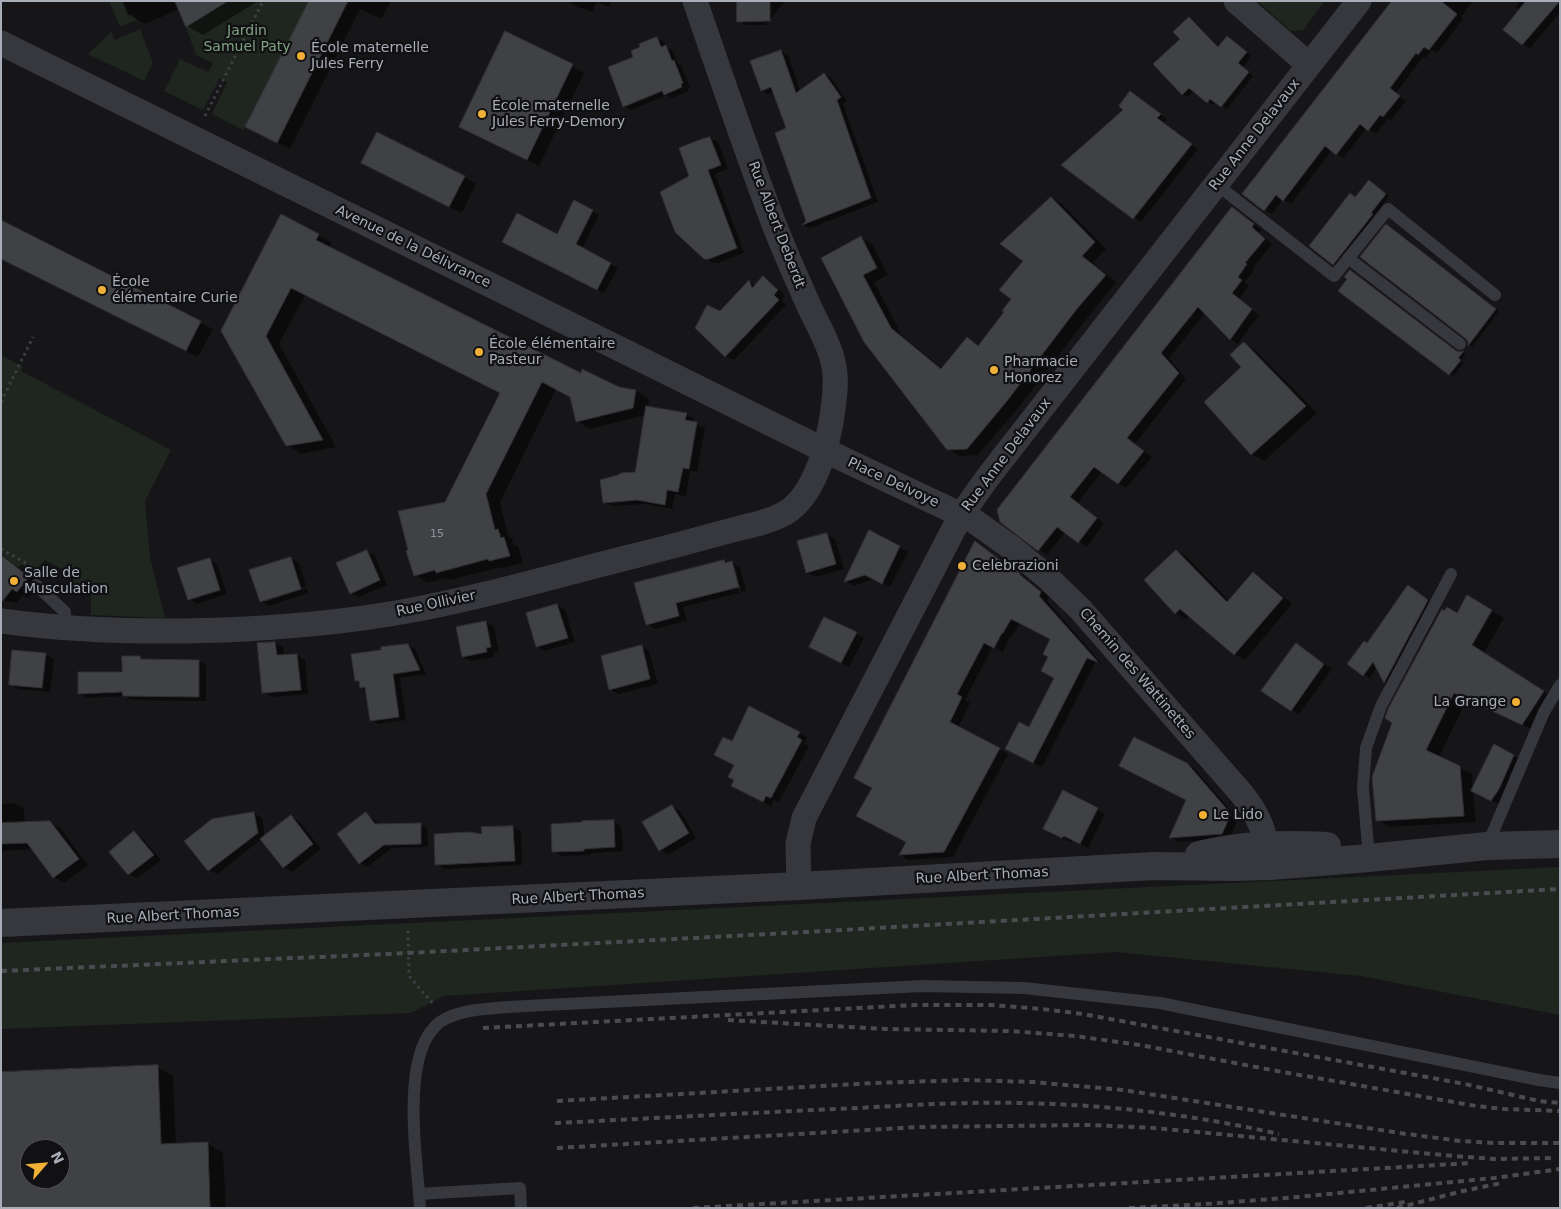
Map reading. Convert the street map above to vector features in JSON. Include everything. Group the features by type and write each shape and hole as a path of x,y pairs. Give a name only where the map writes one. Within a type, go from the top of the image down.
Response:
{"street":[{"name":"Rue Albert Deberdt","path":"695,1 772,218 797,281 830,350 835,377 833,411 824,450"},
{"path":"1236,1 1309,66"},
{"name":"Rue Anne Delavaux","path":"799,886 798,844 804,818 961,515 988,477 1359,1"},
{"name":"Avenue de la Délivrance","path":"1,43 824,450"},
{"name":"Place Delvoye","path":"824,450 961,515"},
{"name":"Rue Ollivier","path":"1,622 65,629 165,632 279,627 389,614 484,594 778,517 799,502 807,491 824,450"},
{"name":"Chemin des Wattinettes","path":"961,515 978,524 1012,548 1047,577 1086,615 1250,803 1262,825 1268,856"},
{"name":"Rue Albert Thomas","path":"1,924 799,886 1154,866 1236,867 1268,856 1430,852 1487,846 1560,844"}],"lane":[{"path":"1216,184 1334,276 1388,209 1495,295"},
{"path":"1348,258 1460,344"},
{"path":"1368,853 1363,788 1366,748 1382,706 1451,574"},
{"path":"36,585 65,612 65,629"},
{"path":"1487,846 1544,712 1560,685"},
{"path":"420,1208 413,1110 414,1078 420,1053 431,1029 446,1018 467,1011 507,1007 922,986 1024,988 1160,1002 1560,1083"},
{"path":"419,1194 520,1188 521,1208"}],"path":[{"path":"194,138 263,1"},
{"path":"1,402 33,337"},
{"path":"1,549 37,570 36,585"},
{"path":"409,905 408,976 446,1018"}],"green space":[{"path":"109,1 122,1 128,15 134,13 137,20 120,27"},
{"name":"Jardin Samuel Paty","path":"228,1 309,1 243,130 212,114 227,82 220,78 203,110 164,91 180,59 208,72 213,63 196,55 186,27"},
{"path":"1257,1 1325,1 1303,30 1291,31"},
{"path":"140,29 153,63 144,81 88,54 111,32 115,40"},
{"path":"1,355 23,367 21,371 171,450 145,501 150,557 165,618 91,615 91,591 73,590 74,575 45,560 32,573 21,564 17,568 1,555"},
{"path":"1560,867 1560,1015 1361,976 1116,952 444,996 411,1013 1,1029 1,943"}],"building":[{"path":"175,1 228,1 186,27"},
{"name":"École maternelle Jules Ferry","path":"309,1 348,1 277,143 245,127"},
{"path":"737,1 770,1 770,21 737,22"},
{"path":"1392,1 1441,1 1457,14 1429,50 1424,47 1418,55 1416,53 1390,88 1400,96 1383,117 1380,115 1368,131 1360,124 1336,155 1325,146 1283,201 1276,195 1264,211 1242,194"},
{"path":"1526,1 1560,1 1522,45 1503,30"},
{"path":"1189,17 1218,47 1227,36 1247,52 1238,63 1249,72 1221,107 1210,99 1207,103 1189,88 1182,95 1153,64 1180,39 1173,32"},
{"path":"505,31 573,64 527,160 459,127"},
{"path":"657,37 661,47 666,45 672,61 674,60 683,83 681,84 682,87 664,95 662,91 623,107 608,67 633,57 631,51 640,47 639,44"},
{"path":"781,50 796,93 824,73 841,97 837,100 871,198 802,225 806,221 775,133 786,128 771,87 761,91 750,61"},
{"path":"1130,91 1161,114 1157,118 1192,144 1133,219 1061,165 1123,110 1119,106"},
{"path":"377,132 465,176 449,207 361,163"},
{"path":"710,137 721,165 708,170 737,248 709,259 704,259 675,232 660,192 689,176 679,148"},
{"path":"1369,180 1386,194 1371,213 1373,214 1333,265 1309,246 1350,193 1355,197"},
{"path":"1051,197 1095,242 1082,256 1106,275 1076,310 1007,401 967,449 947,450 864,342 821,258 861,236 877,268 863,275 891,328 941,369 967,337 978,346 1004,312 1002,311 1011,299 999,290 1023,261 1000,244"},
{"path":"574,200 593,210 576,244 611,263 597,290 502,242 517,213 557,234"},
{"path":"1232,207 1254,224 1252,227 1265,239 1245,263 1247,264 1238,277 1242,280 1232,293 1252,309 1230,340 1198,307 1161,353 1179,373 1127,438 1144,451 1118,484 1094,467 1070,497 1097,518 1078,543 1057,527 1038,551 1000,522 997,510"},
{"path":"281,214 319,234 316,240 581,373 582,369 619,387 636,390 633,408 576,422 570,397 542,382 486,494 495,530 498,529 501,538 504,537 510,556 489,561 488,559 436,573 435,570 414,576 406,551 408,550 398,511 445,502 500,393 291,288 266,336 323,440 286,446 221,331"},
{"name":"École élémentaire Curie","path":"1,220 201,321 186,351 1,259"},
{"path":"1386,224 1496,309 1468,346 1468,341 1465,338 1360,257"},
{"path":"1350,270 1455,350 1459,352 1464,351 1458,358 1461,360 1449,375 1338,291 1347,279 1344,277"},
{"path":"763,276 778,290 774,295 779,300 725,357 695,328 707,305 720,311 749,280 752,288"},
{"path":"1244,342 1306,406 1251,455 1204,402 1241,367 1230,355"},
{"path":"646,406 687,413 685,420 697,422 689,469 683,468 678,492 667,490 665,505 637,500 603,503 600,480 621,473 635,472"},
{"path":"869,530 900,546 882,584 865,575 844,582"},
{"path":"827,533 836,564 806,573 797,541"},
{"path":"975,541 1017,573 1017,570 1019,574 1041,592 1039,596 1098,662 1087,658 1033,763 1005,749 1019,722 1029,727 1054,678 1041,671 1048,657 1043,654 1050,639 1011,619 994,648 984,643 957,694 962,697 950,722 1000,748 944,852 899,855 906,842 856,816 872,788 854,778"},
{"path":"367,550 380,580 350,594 336,563"},
{"path":"1176,550 1227,602 1253,572 1283,598 1234,655 1180,609 1175,614 1144,580"},
{"name":"Salle de Musculation","path":"1,555 29,577 17,592 12,589 1,603"},
{"path":"291,557 301,589 260,602 249,570"},
{"path":"210,558 220,590 188,600 177,568"},
{"path":"724,560 725,563 732,561 739,587 676,603 679,616 646,625 634,583"},
{"path":"1408,585 1428,600 1384,683 1373,662 1363,676 1347,664 1364,641 1367,643"},
{"path":"1467,595 1492,610 1472,645 1544,691 1522,725 1454,693 1426,750 1460,766 1464,816 1376,821 1372,777 1392,723 1385,718 1388,709 1442,609 1444,611 1447,607 1457,613"},
{"path":"557,604 568,638 536,647 526,613"},
{"path":"824,617 857,632 841,663 809,647"},
{"path":"486,621 491,647 486,648 487,652 462,657 456,627"},
{"path":"275,642 277,655 297,654 301,690 262,693 257,643"},
{"path":"1296,643 1324,664 1291,711 1261,691"},
{"path":"408,644 420,670 393,674 399,717 370,721 365,687 360,688 359,681 355,681 351,654 381,650 381,647"},
{"path":"642,645 650,679 609,690 601,656"},
{"path":"12,650 46,653 42,688 9,685"},
{"path":"122,656 140,656 141,659 199,660 199,697 123,696 122,692 78,694 78,672 122,672"},
{"path":"749,706 800,732 797,737 802,740 771,798 766,796 763,802 731,786 734,780 728,777 734,765 714,755 723,737 732,741"},
{"path":"1134,737 1187,763 1231,814 1222,834 1169,838 1186,800 1119,766"},
{"path":"1494,744 1514,755 1499,789 1491,801 1471,791"},
{"path":"1063,790 1098,808 1080,844 1043,829"},
{"path":"672,805 689,833 659,851 642,822"},
{"path":"254,812 258,833 208,871 184,841 212,819"},
{"path":"366,812 375,824 421,823 421,844 384,845 359,864 337,834"},
{"path":"291,815 313,844 283,868 260,839"},
{"path":"614,820 615,847 584,849 584,851 552,852 551,824"},
{"path":"50,821 79,859 53,878 27,843 1,844 1,823"},
{"path":"513,826 515,861 435,865 434,834 468,832 482,834 481,827"},
{"path":"134,831 154,855 128,875 109,852"},
{"path":"158,1065 161,1144 208,1142 210,1208 1,1208 1,1072"}],"railway":[{"path":"1,971 408,953 1560,889"},
{"path":"483,1028 915,1005 991,1005 1083,1014 1465,1084 1539,1101 1560,1103"},
{"path":"728,1020 885,1029 1010,1031 1075,1036 1140,1045 1476,1106 1560,1111"},
{"path":"557,1101 874,1083 967,1080 1032,1082 1123,1090 1461,1141 1560,1143"},
{"path":"555,1123 930,1104 1008,1103 1125,1109 1203,1119 1279,1134"},
{"path":"557,1148 919,1127 1089,1125 1154,1128 1494,1159 1555,1158"},
{"path":"693,1208 1472,1163"},
{"path":"1129,1208 1298,1197 1494,1178 1560,1169"},
{"path":"1397,1208 1502,1183"},
{"path":"1366,1208 1405,1202"}],"place":[{"name":"École maternelle Jules Ferry","path":"301,56"},
{"name":"École maternelle Jules Ferry-Demory","path":"482,114"},
{"name":"École élémentaire Curie","path":"102,290"},
{"name":"École élémentaire Pasteur","path":"479,352"},
{"name":"Pharmacie Honorez","path":"994,370"},
{"name":"Celebrazioni","path":"962,566"},
{"name":"Salle de Musculation","path":"14,581"},
{"name":"La Grange","path":"1516,702"},
{"name":"Le Lido","path":"1203,815"}]}
